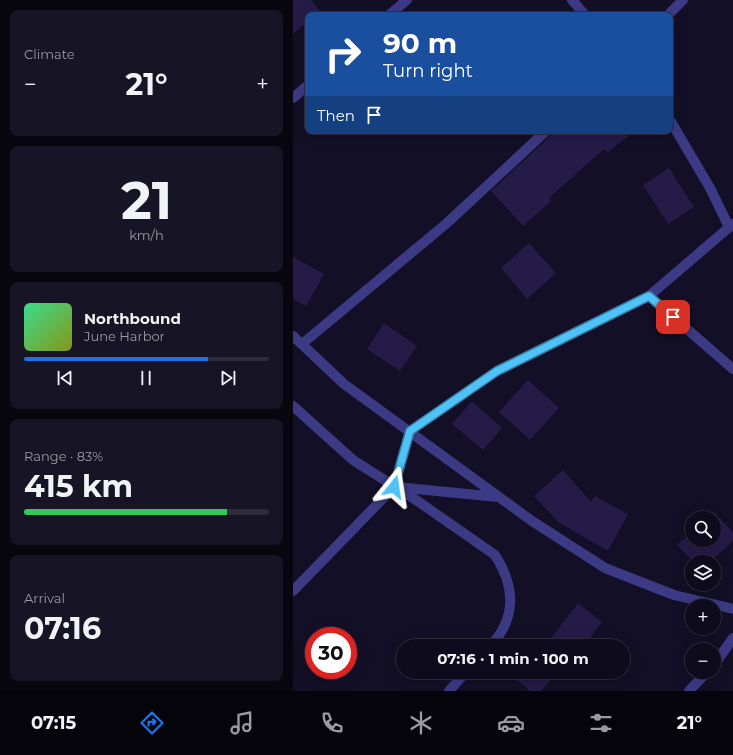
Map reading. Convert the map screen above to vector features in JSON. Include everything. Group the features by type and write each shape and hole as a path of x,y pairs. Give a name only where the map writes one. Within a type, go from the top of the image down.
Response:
{"street":[{"path":"393,12 407,0"},
{"path":"572,0 582,12"},
{"path":"670,12 683,0"},
{"path":"293,98 305,88"},
{"path":"293,591 394,487 410,431 497,371 649,296 731,226 673,125"},
{"path":"302,344 447,223 543,134"},
{"path":"649,296 733,369"},
{"path":"293,336 344,384 532,521 605,568 674,595 733,609"},
{"path":"293,406 353,460 495,556 503,568 511,596 510,609 501,632 496,639"},
{"path":"394,487 499,497"},
{"path":"721,655 733,638"},
{"path":"449,691 460,679"},
{"path":"689,691 700,679"}],"building":[{"path":"293,0 311,0 320,11 305,12 305,24 293,34"},
{"path":"551,134 631,134 607,153 604,149 549,198 551,201 523,226 491,191"},
{"path":"669,168 694,207 668,224 643,185"},
{"path":"529,243 556,273 527,299 501,268"},
{"path":"293,257 324,274 306,306 293,299"},
{"path":"384,323 417,346 400,371 367,349"},
{"path":"528,380 559,408 530,440 499,412"},
{"path":"472,401 502,428 483,450 452,424"},
{"path":"563,470 591,502 595,496 628,514 608,551 558,522 534,496"},
{"path":"721,519 733,532 733,541 718,555 686,555 677,545 685,538 685,547 721,547"},
{"path":"578,603 602,622 589,639 550,639"},
{"path":"516,679 552,679 541,691 530,691"}],"route":[{"path":"394,487 410,431 497,371 649,296 673,317"}]}
